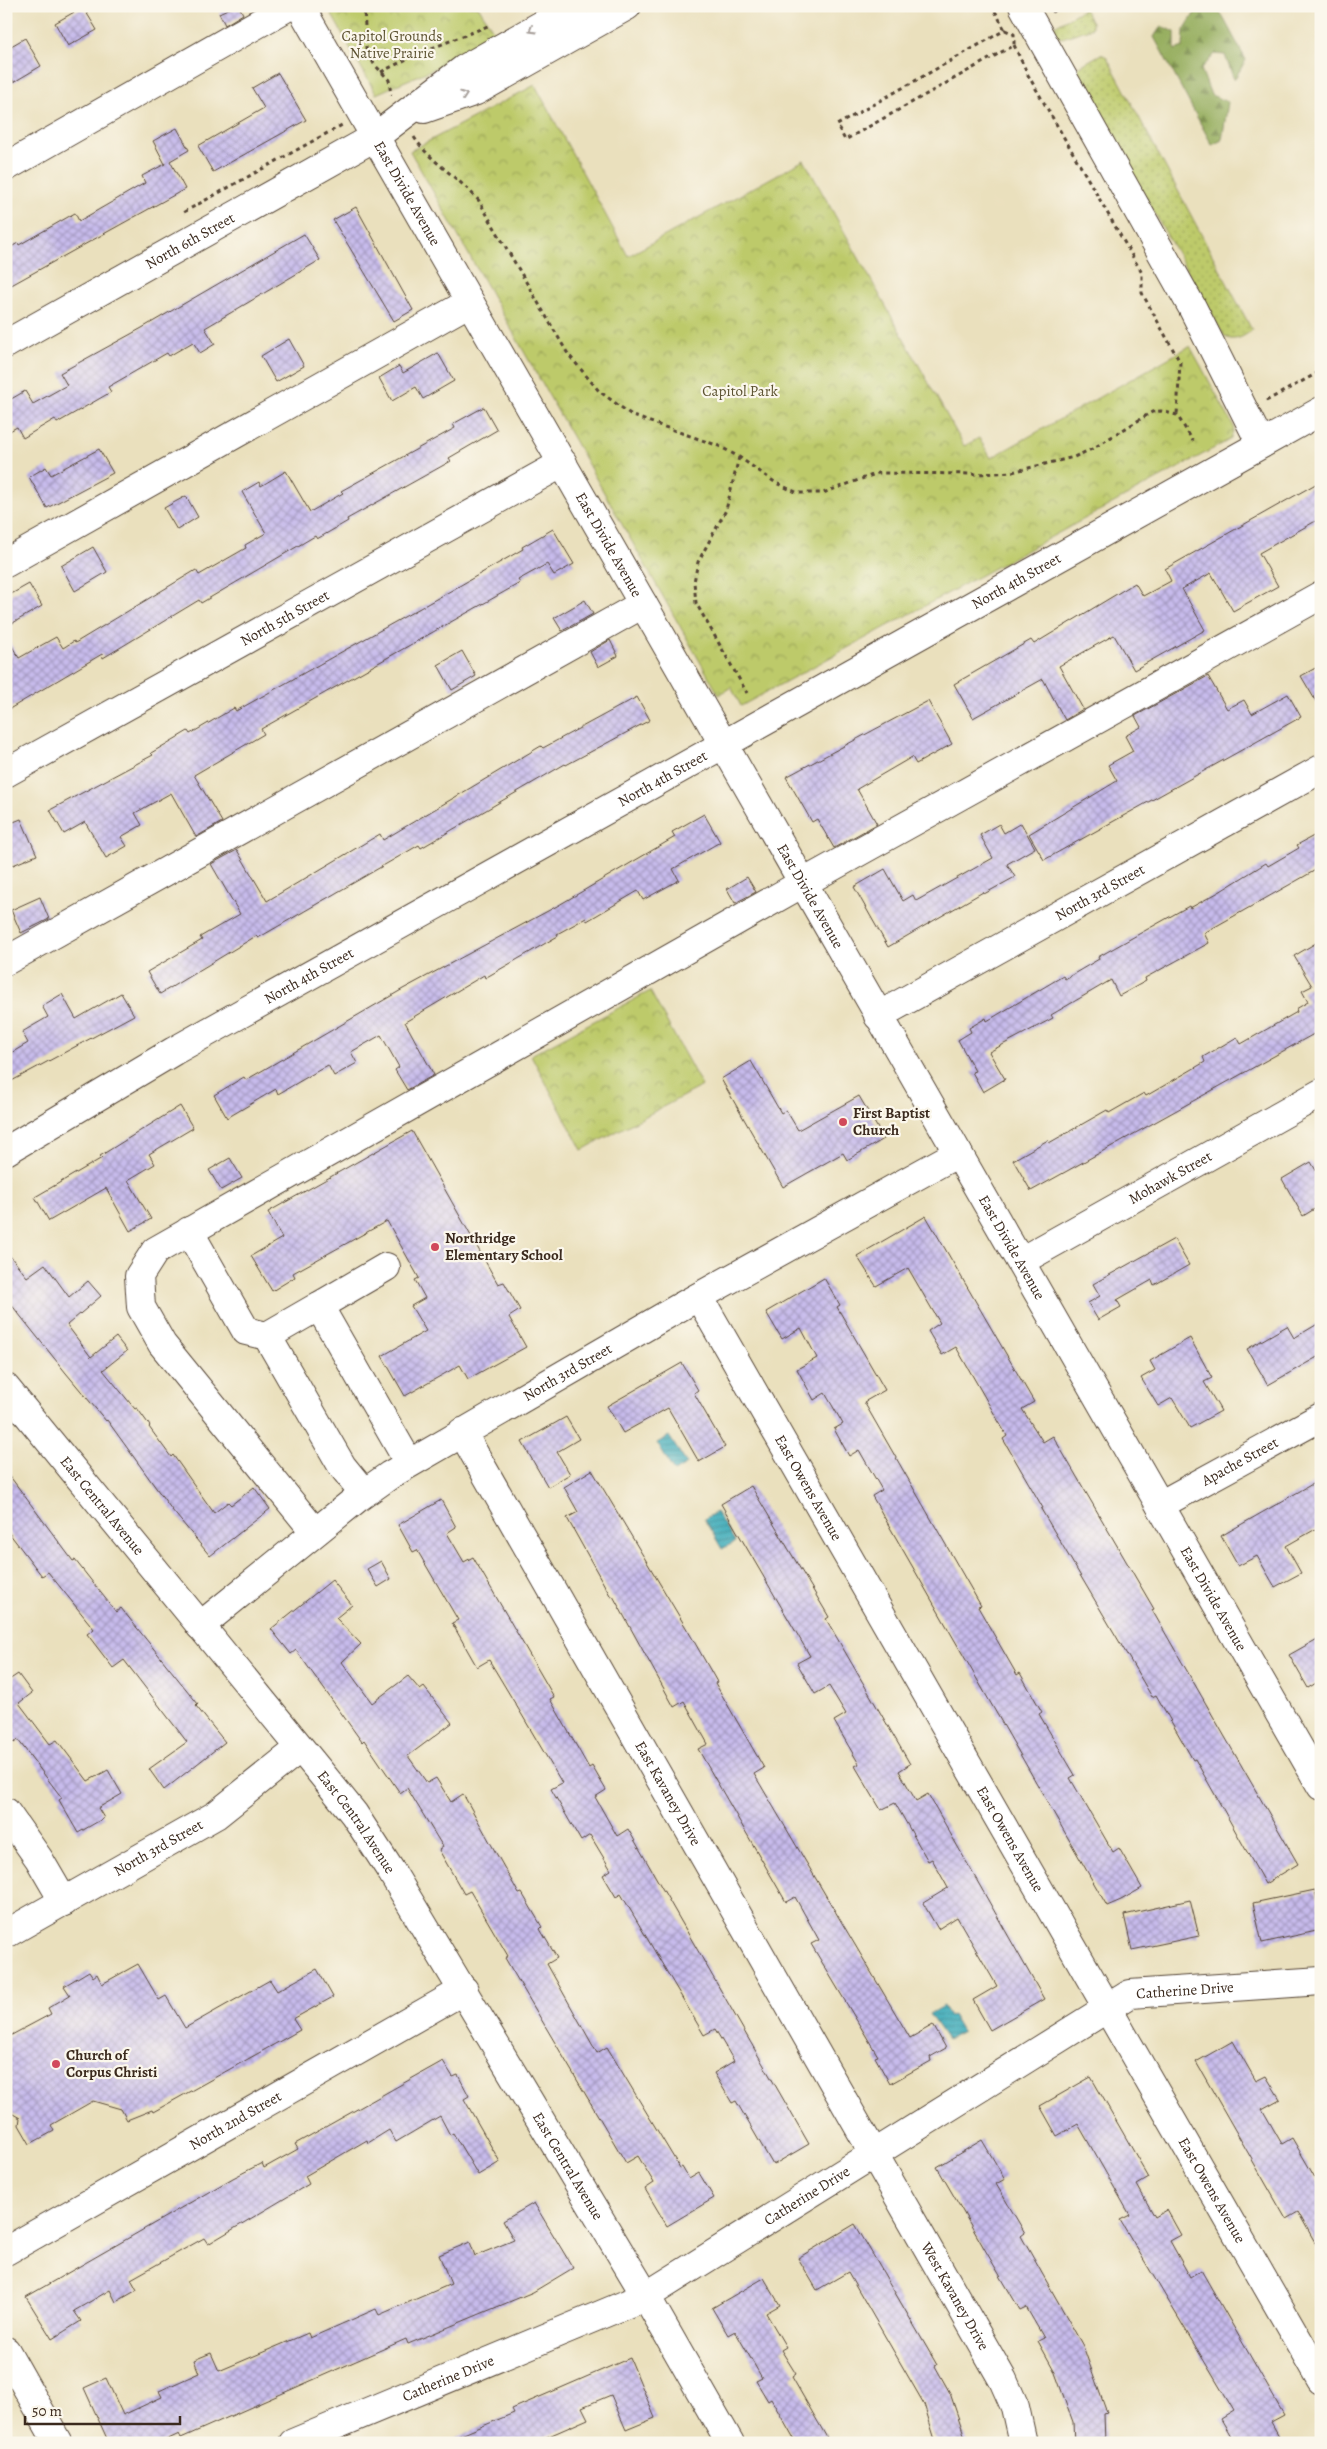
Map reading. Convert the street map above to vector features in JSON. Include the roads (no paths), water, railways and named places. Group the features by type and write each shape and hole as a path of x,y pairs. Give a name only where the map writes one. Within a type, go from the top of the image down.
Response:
{"street":[{"path":"6,167 289,6"},
{"name":"East Divide Avenue","path":"300,6 1160,1505 1311,1747 1321,1786"},
{"name":"North 6th Street","path":"6,344 368,126 402,116 464,69 575,6"},
{"path":"402,116 476,91 627,6"},
{"path":"1023,6 1192,307 1261,444"},
{"path":"6,562 470,302"},
{"name":"North 4th Street","path":"6,1151 166,1055 1321,411"},
{"name":"North 5th Street","path":"6,774 563,463"},
{"path":"315,1532 162,1344 141,1308 139,1276 155,1251 803,882 1321,595"},
{"path":"6,961 643,604"},
{"name":"North 3rd Street","path":"878,1016 1321,769"},
{"name":"Mohawk Street","path":"1020,1261 1321,1093"},
{"name":"North 3rd Street","path":"200,1626 364,1493 409,1463 699,1297 958,1153"},
{"path":"189,1232 246,1331 267,1336 386,1268"},
{"name":"East Owens Avenue","path":"699,1297 1321,2380"},
{"path":"318,1306 409,1463"},
{"path":"267,1336 342,1466 364,1493"},
{"name":"East Central Avenue","path":"6,1388 364,1829 464,1990 646,2296 730,2443"},
{"name":"Apache Street","path":"1160,1505 1321,1417"},
{"name":"East Kavaney Drive","path":"462,1432 872,2155"},
{"name":"North 3rd Street","path":"6,1934 216,1815 300,1748"},
{"path":"6,1812 39,1859 64,1902"},
{"name":"Catherine Drive","path":"293,2443 646,2296 1130,1994 1321,1981"},
{"name":"North 2nd Street","path":"6,2251 464,1990"},
{"name":"West Kavaney Drive","path":"872,2155 1002,2380 1015,2407 1023,2443"},
{"path":"6,2351 58,2443"}],"water":[{"path":"669,1436 687,1464 674,1472 657,1443"},
{"path":"716,1512 735,1542 722,1549 704,1519"},
{"path":"943,2006 949,2016 952,2015 962,2032 947,2040 929,2014"}],"place":[{"name":"First Baptist Church","path":"843,1122"},
{"name":"Northridge Elementary School","path":"435,1247"},
{"name":"Church of Corpus Christi","path":"56,2064"}],"park label":[{"name":"Capitol Grounds Native Prairie","path":"392,44"},
{"name":"Capitol Park","path":"740,391"}]}
